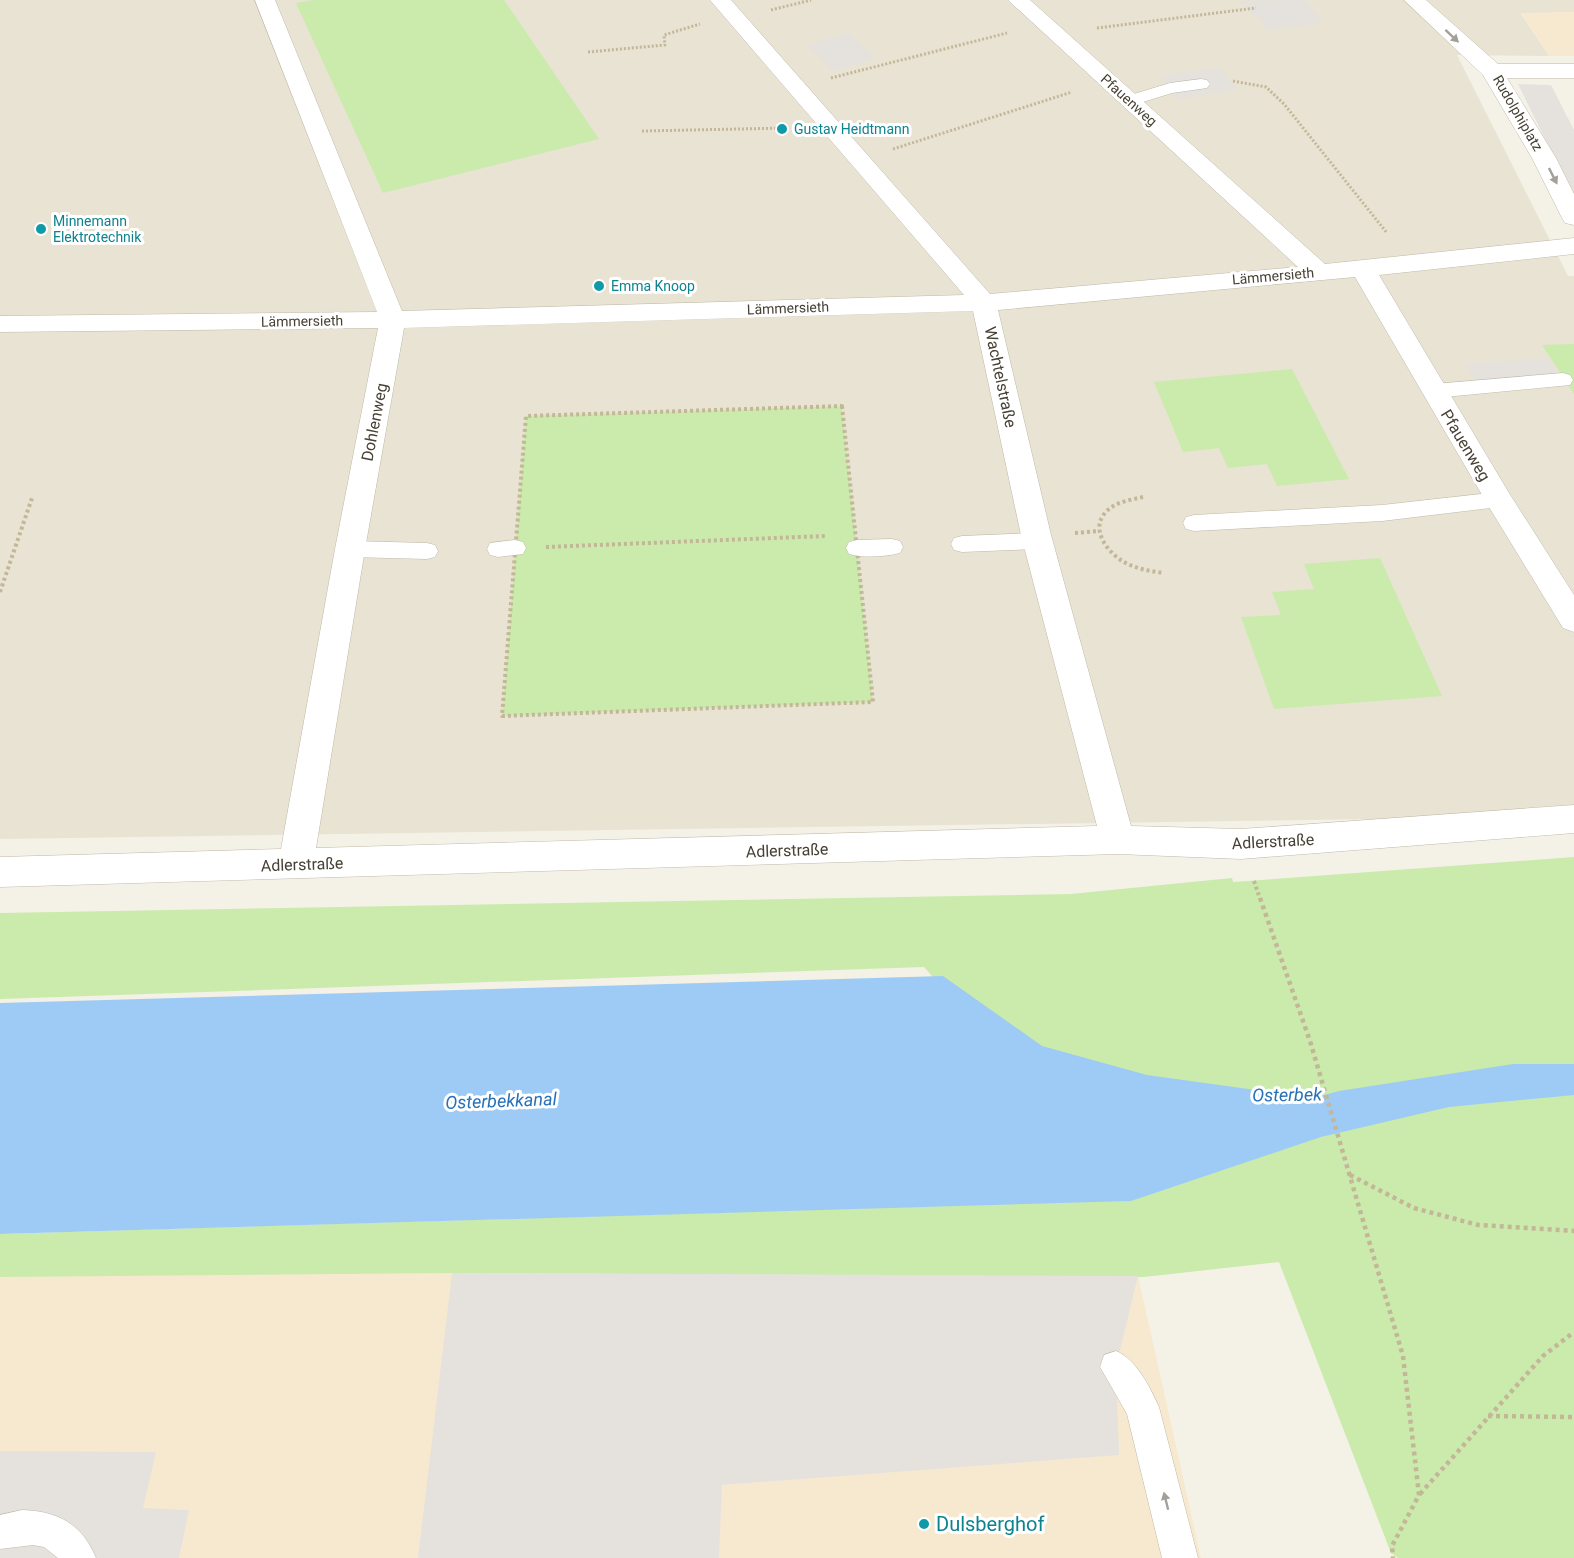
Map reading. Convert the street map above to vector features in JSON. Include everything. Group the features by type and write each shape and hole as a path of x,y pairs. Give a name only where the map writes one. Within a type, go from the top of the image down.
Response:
{"street":[{"path":"265,0 393,320"},
{"name":"Pfauenweg","path":"1018,0 1319,272"},
{"path":"1414,0 1492,71"},
{"name":"Wachtelstraße","path":"726,7 984,303 1036,535 1118,840"},
{"name":"Rudolphiplatz","path":"1492,71 1571,77"},
{"name":"Rudolphiplatz","path":"1492,71 1544,158 1574,218"},
{"name":"Lämmersieth","path":"0,324 393,320 984,303 1412,264 1574,246"},
{"name":"Pfauenweg","path":"1362,268 1499,500 1574,620"},
{"name":"Dohlenweg","path":"296,864 350,549 393,320"},
{"name":"Adlerstraße","path":"0,872 1118,840 1241,844 1574,819"}],"lane":[{"path":"1130,101 1170,88 1201,84"},
{"path":"1434,391 1563,380"},
{"path":"1194,524 1382,513 1499,500"},
{"path":"960,537 1036,535"},
{"path":"852,539 891,540"},
{"path":"350,549 427,551"},
{"path":"1116,1367 1142,1407 1180,1558"},
{"path":"0,1532 13,1527 35,1526 54,1533 66,1542 78,1558"}],"path":[{"path":"588,52 664,45 664,35 726,7"},
{"path":"796,87 1049,28 1256,8"},
{"path":"1201,84 1230,80 1266,87 1284,104 1412,264"},
{"path":"860,160 1107,81"},
{"path":"642,131 782,129 827,122"},
{"path":"842,406 852,539 873,702 502,716 513,548 525,416 842,406"},
{"path":"1143,497 1127,499 1105,513 1100,522 1101,537 1108,552 1120,562 1149,573 1164,573"},
{"path":"0,592 32,498"},
{"path":"538,547 832,536"},
{"path":"1241,844 1310,1041 1403,1356 1419,1495"},
{"path":"1349,1174 1414,1208 1478,1225 1574,1231"},
{"path":"1393,1558 1392,1546 1419,1495 1543,1356 1574,1332"},
{"path":"1488,1416 1574,1417"}],"shaded area":[{"path":"0,0 1574,0 1574,12 1521,14 1549,56 1457,55 1568,276 1574,276 1574,816 0,839"},
{"path":"1304,0 1324,22 1269,30 1240,1"},
{"path":"1574,12 1574,56 1549,56 1521,13"},
{"path":"849,33 875,59 833,71 807,45"},
{"path":"1220,68 1238,90 1177,99 1161,76"},
{"path":"1518,84 1551,85 1574,130 1574,198"},
{"path":"1548,359 1563,380 1480,387 1465,364"},
{"path":"452,1273 1138,1276 1201,1558 0,1558 0,1275"},
{"path":"452,1273 1138,1276 1116,1367 1119,1455 722,1485 719,1558 418,1558"},
{"path":"0,1451 156,1452 143,1508 189,1510 179,1558 0,1558"}],"green space":[{"path":"313,0 504,0 599,139 383,193 296,3"},
{"path":"1574,344 1574,394 1542,345"},
{"path":"1292,369 1349,479 1277,486 1267,464 1228,468 1219,448 1183,452 1154,382"},
{"path":"842,406 873,702 502,716 526,416"},
{"path":"1380,558 1442,696 1274,709 1241,617 1281,615 1272,592 1314,589 1304,564"},
{"path":"1574,857 1574,1558 1398,1558 1391,1553 1279,1262 1144,1277 452,1273 0,1277 0,1234 1130,1200 924,967 0,999 0,913 1071,894 1232,878 1233,882"}],"water":[{"path":"943,976 1042,1046 1147,1075 1313,1098 1339,1091 1513,1064 1574,1064 1574,1095 1449,1107 1321,1137 1131,1201 0,1234 0,1003"}],"place":[{"name":"Gustav Heidtmann","path":"782,129"},
{"name":"Minnemann Elektrotechnik","path":"41,229"},
{"name":"Emma Knoop","path":"599,286"},
{"name":"Dulsberghof","path":"924,1524"}],"water label":[{"name":"Osterbek","path":"1287,1095"},
{"name":"Osterbekkanal","path":"501,1101"}]}
